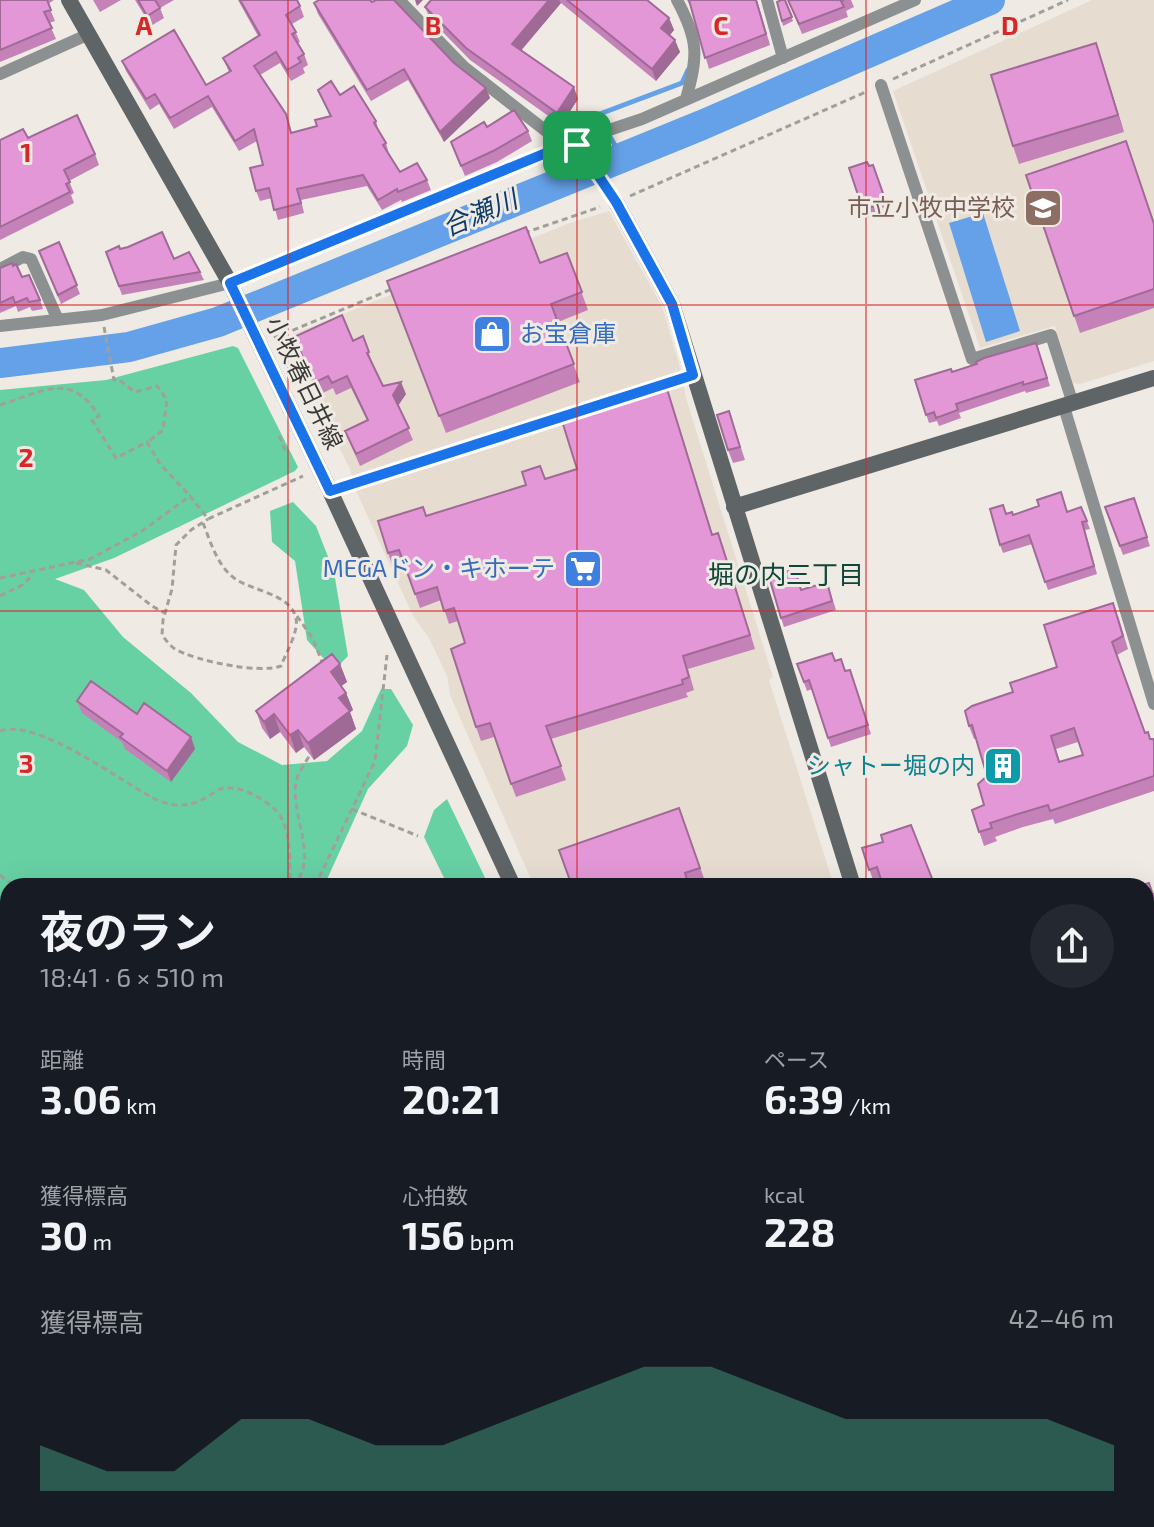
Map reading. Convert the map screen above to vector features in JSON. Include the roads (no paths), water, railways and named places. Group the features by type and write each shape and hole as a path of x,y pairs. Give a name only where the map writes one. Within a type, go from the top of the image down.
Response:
{"street":[{"name":"小牧春日井線","path":"69,0 233,290 509,878"},
{"path":"399,0 422,15 464,67 572,144 616,202 672,304 850,878"},
{"path":"677,0 688,19 696,47 686,99"},
{"path":"767,0 783,58"},
{"path":"0,326 102,315 233,290 572,144 642,119 915,0"},
{"path":"0,74 89,34"},
{"path":"881,85 972,359 1051,335 1154,704"},
{"path":"0,269 23,257 31,259 58,320"},
{"path":"330,491 693,375"},
{"path":"734,507 1154,378"}],"water":[{"path":"983,213 1020,331 986,342 949,223"}],"waterway":[{"name":"合瀬川","path":"0,363 129,347 218,322 702,125 990,0"},
{"path":"622,157 597,115 682,83 688,70"}],"place":[{"name":"市立小牧中学校","path":"1043,208"},
{"name":"お宝倉庫","path":"492,334"},
{"name":"MEGAドン・キホーテ","path":"583,569"},
{"name":"シャトー堀の内","path":"1003,766"}],"district":[{"name":"堀の内三丁目","path":"786,575"}]}
